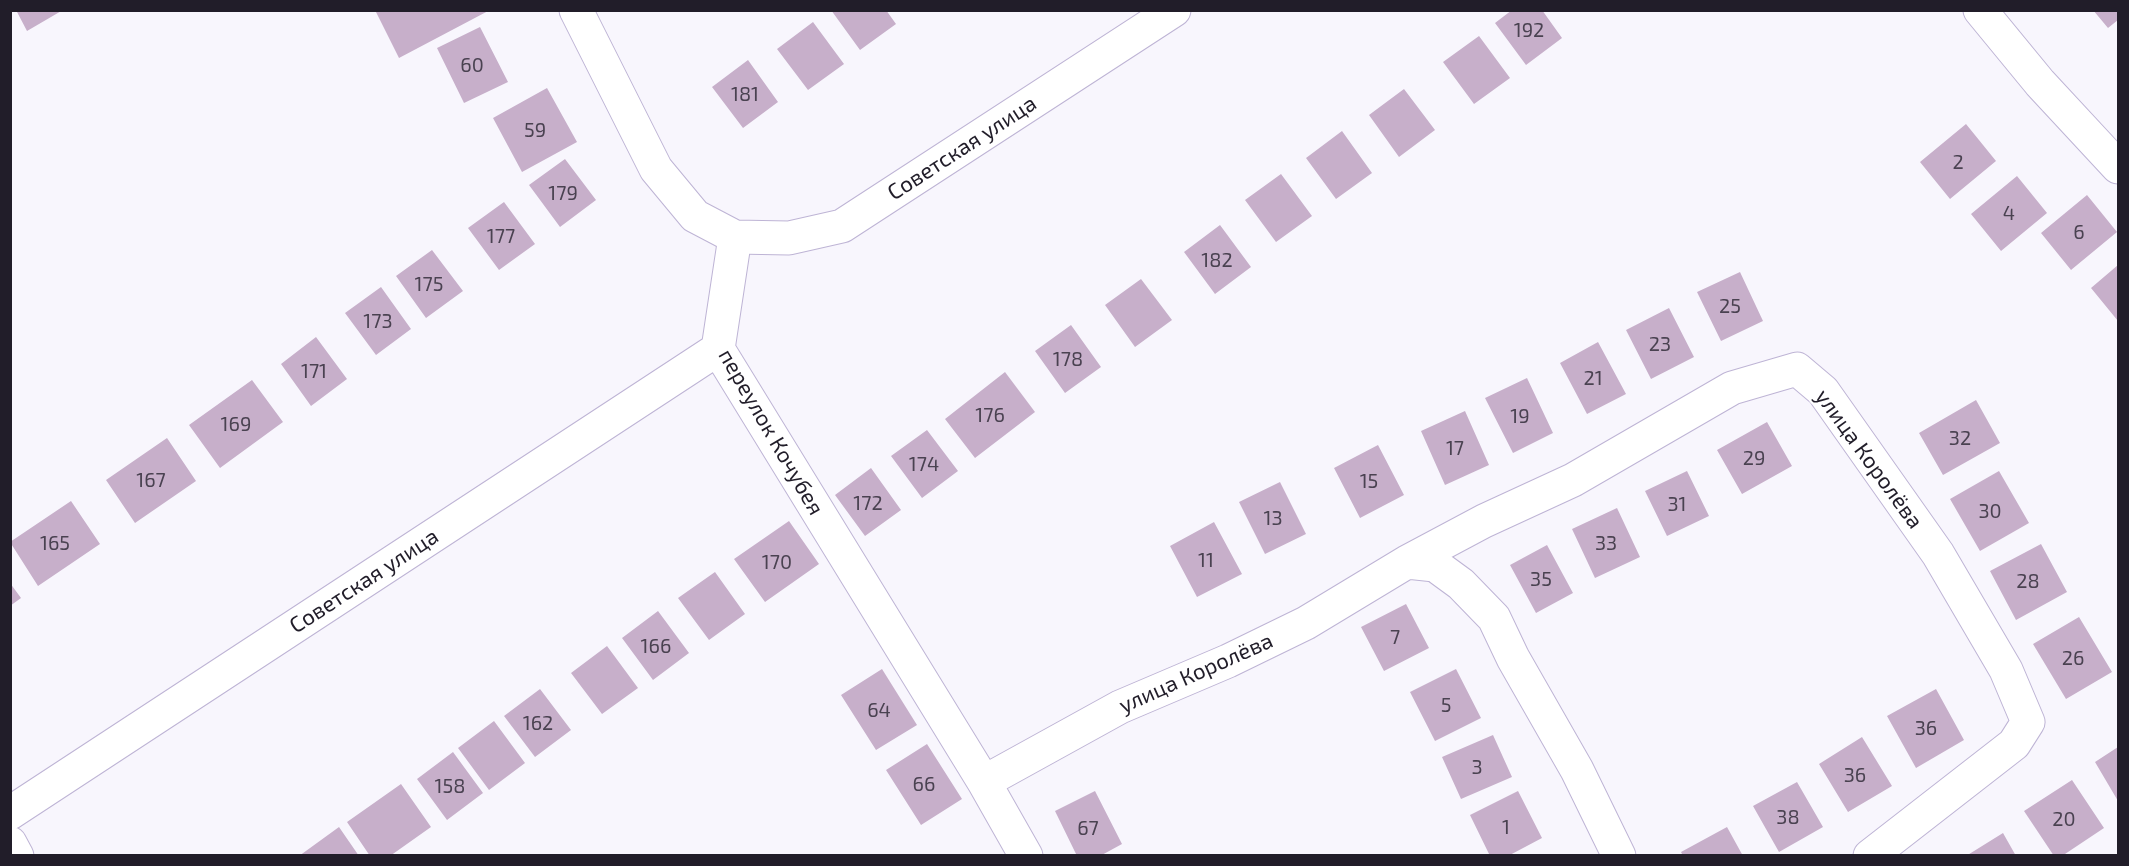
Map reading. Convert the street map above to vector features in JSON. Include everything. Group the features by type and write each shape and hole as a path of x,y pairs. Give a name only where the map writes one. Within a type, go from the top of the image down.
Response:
{"street":[{"path":"576,10 656,169 695,216 735,237"},
{"name":"Советская улица","path":"735,237 789,238 842,226 1174,10"},
{"path":"1980,10 2040,83 2118,166"},
{"name":"переулок Кочубея","path":"735,237 718,349 984,782 1026,855"},
{"name":"Советская улица","path":"10,813 718,349"},
{"name":"улица Королёва","path":"984,782 1120,707 1227,661 1306,623 1407,562 1484,521 1573,480 1732,388 1797,369 1822,392 1938,554 2006,670 2028,722 2014,744 1870,855"},
{"path":"1407,562 1435,566 1461,584 1494,618 1513,658 1576,770 1619,855"},
{"path":"10,843 17,855"}],"building":[{"path":"16,10 63,10 27,31"},
{"path":"375,10 490,10 399,58"},
{"path":"831,10 886,10 896,24 860,50"},
{"path":"1512,10 1542,10 1562,38 1526,65 1495,23"},
{"path":"2093,10 2118,10 2118,20 2108,28"},
{"path":"813,22 844,64 808,90 777,49"},
{"path":"480,27 508,82 464,103 437,48"},
{"path":"1479,36 1510,78 1474,104 1443,62"},
{"path":"748,60 778,102 743,128 712,87"},
{"path":"547,88 577,142 522,172 493,118"},
{"path":"1404,89 1435,130 1399,157 1369,115"},
{"path":"1966,124 1996,161 1950,199 1920,162"},
{"path":"1342,131 1372,173 1336,199 1306,158"},
{"path":"565,159 596,200 560,227 529,185"},
{"path":"1281,174 1312,216 1276,242 1245,200"},
{"path":"2017,176 2047,213 2001,251 1971,214"},
{"path":"2087,195 2117,232 2071,270 2041,233"},
{"path":"504,202 535,244 499,270 468,228"},
{"path":"1220,225 1251,267 1215,294 1184,252"},
{"path":"432,250 463,291 426,318 396,276"},
{"path":"2118,265 2118,321 2091,288"},
{"path":"1740,272 1763,321 1721,341 1697,292"},
{"path":"1141,279 1172,320 1135,347 1105,305"},
{"path":"381,287 411,329 376,355 345,313"},
{"path":"1669,308 1694,357 1651,379 1626,330"},
{"path":"1071,325 1101,367 1065,393 1035,351"},
{"path":"316,337 347,379 311,406 281,364"},
{"path":"1598,342 1626,394 1587,414 1560,363"},
{"path":"1005,372 1035,412 975,458 945,419"},
{"path":"1527,378 1553,433 1513,453 1485,398"},
{"path":"252,380 283,422 220,468 189,425"},
{"path":"1976,400 2000,443 1943,475 1919,433"},
{"path":"1465,411 1489,465 1445,485 1421,431"},
{"path":"1767,422 1792,466 1742,494 1717,450"},
{"path":"927,430 958,471 922,498 891,456"},
{"path":"167,438 196,481 135,523 106,480"},
{"path":"1378,445 1404,495 1360,518 1334,468"},
{"path":"871,468 901,510 865,536 835,495"},
{"path":"1687,471 1709,516 1667,536 1645,491"},
{"path":"1999,471 2029,523 1980,551 1950,499"},
{"path":"1280,482 1306,534 1265,554 1239,502"},
{"path":"71,501 100,544 38,586 10,542"},
{"path":"1617,508 1640,557 1595,578 1572,529"},
{"path":"789,521 819,564 765,602 734,559"},
{"path":"1214,522 1242,574 1197,597 1170,546"},
{"path":"2041,544 2067,592 2016,620 1990,571"},
{"path":"1547,545 1573,593 1536,613 1510,565"},
{"path":"715,572 745,614 709,640 678,598"},
{"path":"10,583 21,598 10,606"},
{"path":"1406,604 1429,648 1384,671 1361,627"},
{"path":"658,611 689,653 653,680 622,638"},
{"path":"2079,617 2112,672 2066,699 2033,644"},
{"path":"607,646 638,688 602,714 571,673"},
{"path":"882,669 917,725 876,750 841,695"},
{"path":"1456,669 1481,718 1435,741 1410,692"},
{"path":"540,689 571,730 535,757 504,716"},
{"path":"1936,689 1964,740 1916,768 1887,716"},
{"path":"494,721 525,763 489,790 458,748"},
{"path":"1493,735 1512,777 1461,799 1442,757"},
{"path":"1862,737 1892,786 1848,812 1819,764"},
{"path":"927,744 962,799 921,825 886,770"},
{"path":"2118,747 2118,801 2095,762"},
{"path":"453,752 483,793 447,820 417,779"},
{"path":"2072,780 2104,828 2062,856 2054,856 2024,811"},
{"path":"1797,782 1823,827 1779,852 1753,806"},
{"path":"401,784 431,827 390,856 370,856 347,822"},
{"path":"1095,791 1122,844 1100,856 1077,856 1055,811"},
{"path":"1518,791 1542,838 1508,856 1490,856 1470,815"},
{"path":"339,827 359,856 299,856"},
{"path":"1727,827 1743,856 1683,856 1681,852"},
{"path":"2003,833 2016,856 1966,856"}]}
